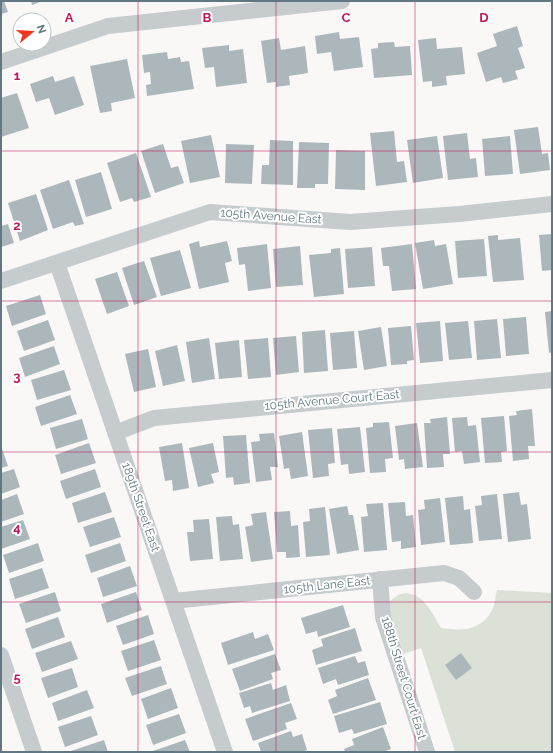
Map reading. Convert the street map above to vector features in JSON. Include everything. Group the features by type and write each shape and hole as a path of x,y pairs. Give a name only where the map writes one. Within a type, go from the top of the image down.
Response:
{"street":[{"path":"1,62 108,26 342,1"},
{"name":"105th Avenue East","path":"1,281 210,212 350,222 458,214 552,204"},
{"name":"189th Street East","path":"57,263 225,752"},
{"name":"105th Avenue Court East","path":"115,433 154,418 552,380"},
{"name":"105th Lane East","path":"173,601 444,573 460,578 474,592"},
{"name":"188th Street Court East","path":"380,579 383,617 427,752"},
{"path":"1,655 34,752"}],"shaded area":[{"path":"497,590 552,593 552,752 455,752 421,648 404,654 388,609 390,601 396,596 408,593 420,599 430,609 441,628 469,628 476,626 487,618 493,607"}],"building":[{"path":"1,1 4,1 8,12 1,14"},
{"path":"31,1 43,1 32,5"},
{"path":"517,26 523,46 518,48 525,68 515,71 518,79 503,83 501,77 486,82 477,53 497,46 493,34"},
{"path":"339,32 340,39 359,37 363,67 334,71 331,52 317,54 315,36"},
{"path":"279,38 281,50 305,46 308,73 289,76 290,85 276,87 276,82 267,83 261,41"},
{"path":"436,38 437,49 462,47 465,74 446,76 447,85 432,87 432,81 423,82 418,40"},
{"path":"394,42 395,47 410,46 412,75 374,78 371,49 378,48 378,43"},
{"path":"229,45 229,51 243,49 247,83 216,87 214,67 205,68 202,48"},
{"path":"167,52 168,59 180,57 181,62 189,61 194,89 147,96 146,85 151,84 150,72 144,73 142,55"},
{"path":"127,59 135,98 111,103 112,111 100,113 90,66"},
{"path":"53,76 55,82 74,76 84,105 55,115 49,98 36,102 30,84"},
{"path":"17,93 29,128 1,137 1,98"},
{"path":"538,127 542,154 548,153 550,170 520,174 514,130"},
{"path":"394,131 397,162 404,161 407,182 376,186 370,133"},
{"path":"467,133 470,159 476,158 478,177 448,180 443,136"},
{"path":"211,135 220,177 190,183 181,141"},
{"path":"437,136 443,178 413,183 407,140"},
{"path":"510,136 513,174 485,176 482,139"},
{"path":"270,140 293,141 293,185 261,184 262,165 269,165"},
{"path":"299,142 329,143 328,184 315,184 315,188 297,188"},
{"path":"163,144 171,168 178,166 184,183 155,193 141,151"},
{"path":"226,144 254,145 252,184 225,183"},
{"path":"336,150 365,151 365,190 335,189"},
{"path":"136,153 151,197 134,202 132,198 120,202 107,163"},
{"path":"101,172 112,209 86,217 75,180"},
{"path":"69,180 84,224 75,226 73,222 53,229 40,190"},
{"path":"36,194 48,230 20,241 8,203"},
{"path":"8,224 14,243 1,247 1,226"},
{"path":"552,234 552,270 542,271 539,235"},
{"path":"498,235 498,240 520,238 524,280 493,282 488,236"},
{"path":"484,239 487,276 458,278 455,241"},
{"path":"434,240 435,246 446,244 453,284 423,289 415,243"},
{"path":"199,241 200,247 227,241 232,261 225,263 229,282 199,289 189,244"},
{"path":"267,244 271,288 248,291 245,264 239,265 237,248"},
{"path":"412,244 416,289 392,291 389,266 383,266 381,248"},
{"path":"300,246 303,285 276,287 273,249"},
{"path":"372,247 375,286 348,288 345,249"},
{"path":"340,248 344,294 314,297 309,255 331,253 331,249"},
{"path":"180,250 191,288 161,296 150,258"},
{"path":"144,261 157,297 134,305 122,268"},
{"path":"117,272 129,306 107,314 95,279"},
{"path":"40,295 46,314 12,326 6,306"},
{"path":"552,311 552,352 549,353 545,312"},
{"path":"526,317 529,354 506,356 503,319"},
{"path":"497,319 501,358 477,360 474,321"},
{"path":"48,320 55,340 24,351 17,331"},
{"path":"440,321 443,361 420,363 416,323"},
{"path":"468,321 472,358 449,360 445,323"},
{"path":"411,326 414,360 407,361 407,364 391,365 388,328"},
{"path":"381,327 387,366 364,370 358,331"},
{"path":"325,330 328,371 304,373 302,332"},
{"path":"354,331 357,368 333,370 330,333"},
{"path":"296,336 299,372 276,375 273,338"},
{"path":"209,338 215,379 192,383 186,342"},
{"path":"268,338 271,377 248,379 244,340"},
{"path":"239,340 242,377 219,379 215,343"},
{"path":"177,345 185,381 163,386 155,351"},
{"path":"54,346 60,364 25,377 19,358"},
{"path":"148,349 156,387 134,392 125,354"},
{"path":"64,370 71,390 37,400 31,380"},
{"path":"70,395 77,414 41,426 35,407"},
{"path":"532,409 535,446 528,446 529,459 513,461 509,416 517,415 516,411"},
{"path":"504,416 507,451 501,452 502,462 485,463 481,418"},
{"path":"447,417 450,454 443,454 444,467 427,468 424,423 431,423 430,419"},
{"path":"467,417 468,426 476,425 480,462 464,464 462,451 455,452 452,418"},
{"path":"82,419 88,439 56,449 50,428"},
{"path":"389,422 393,458 385,459 386,472 370,473 366,428 373,427 373,423"},
{"path":"417,423 423,467 405,469 404,459 399,460 395,426"},
{"path":"360,427 365,472 349,474 348,464 341,465 337,429"},
{"path":"332,428 335,463 328,464 329,476 313,478 308,430"},
{"path":"302,432 308,476 291,479 289,468 284,469 279,436"},
{"path":"274,433 278,467 270,467 272,480 256,482 251,442 260,441 259,434"},
{"path":"246,435 250,483 234,485 233,477 226,478 223,436"},
{"path":"89,443 96,463 61,474 55,455"},
{"path":"182,443 189,488 173,491 172,480 165,481 159,447"},
{"path":"213,443 219,472 211,474 214,483 198,487 189,448"},
{"path":"1,446 8,466 1,468"},
{"path":"14,469 20,487 1,494 1,473"},
{"path":"95,469 101,487 66,499 60,481"},
{"path":"105,492 112,512 78,523 72,503"},
{"path":"519,492 521,505 527,504 531,539 508,542 503,494"},
{"path":"17,494 24,514 1,522 1,500"},
{"path":"497,494 502,539 479,541 475,506 482,505 481,496"},
{"path":"463,496 464,510 470,509 473,543 450,545 445,498"},
{"path":"440,498 445,542 421,545 418,510 425,509 424,500"},
{"path":"405,502 406,516 413,515 416,547 401,549 401,541 392,542 388,503"},
{"path":"383,503 387,550 364,552 361,517 368,516 366,504"},
{"path":"347,506 349,515 353,515 359,550 337,554 329,509"},
{"path":"325,507 330,555 306,557 303,522 310,521 309,509"},
{"path":"290,511 291,526 298,525 300,557 286,558 286,552 277,552 274,512"},
{"path":"266,512 273,559 251,562 245,527 253,525 251,514"},
{"path":"232,516 233,525 239,524 243,559 220,561 216,517"},
{"path":"114,517 121,537 90,547 83,527"},
{"path":"209,519 213,559 190,561 187,532 194,532 193,520"},
{"path":"23,520 30,539 1,549 1,527"},
{"path":"38,543 44,561 9,573 3,555"},
{"path":"120,543 126,561 91,573 85,555"},
{"path":"130,566 137,586 103,597 97,578"},
{"path":"42,568 49,588 15,599 9,579"},
{"path":"55,592 61,611 26,623 19,604"},
{"path":"136,592 142,610 107,623 101,604"},
{"path":"343,605 350,627 318,637 317,631 306,634 301,618"},
{"path":"148,615 154,634 123,645 116,626"},
{"path":"58,617 65,637 32,649 25,629"},
{"path":"355,628 362,651 316,665 312,650 323,646 321,639"},
{"path":"253,632 255,639 268,634 274,650 228,665 221,643"},
{"path":"154,640 161,660 128,671 121,651"},
{"path":"71,641 78,659 42,672 35,653"},
{"path":"461,653 472,668 456,680 445,665"},
{"path":"275,654 281,670 271,673 273,679 240,691 232,669"},
{"path":"355,656 358,663 365,661 369,675 338,685 336,679 323,684 318,668"},
{"path":"161,666 167,684 132,696 125,678"},
{"path":"72,668 78,687 48,698 41,678"},
{"path":"368,678 376,700 333,714 328,700 337,696 335,690"},
{"path":"271,683 273,690 286,685 290,701 252,713 250,706 244,708 239,693"},
{"path":"171,688 178,708 148,719 141,699"},
{"path":"87,690 94,708 58,721 52,703"},
{"path":"380,702 387,724 354,734 352,729 339,733 334,716"},
{"path":"291,703 297,719 285,723 287,729 253,741 245,719"},
{"path":"179,714 186,733 153,745 146,725"},
{"path":"91,716 98,735 65,747 58,727"},
{"path":"383,727 391,749 383,752 345,752 344,749 354,745 352,739"},
{"path":"291,731 293,737 302,734 307,750 302,752 261,752 258,743"},
{"path":"104,740 108,752 68,752"},
{"path":"185,740 190,752 150,752"}]}
